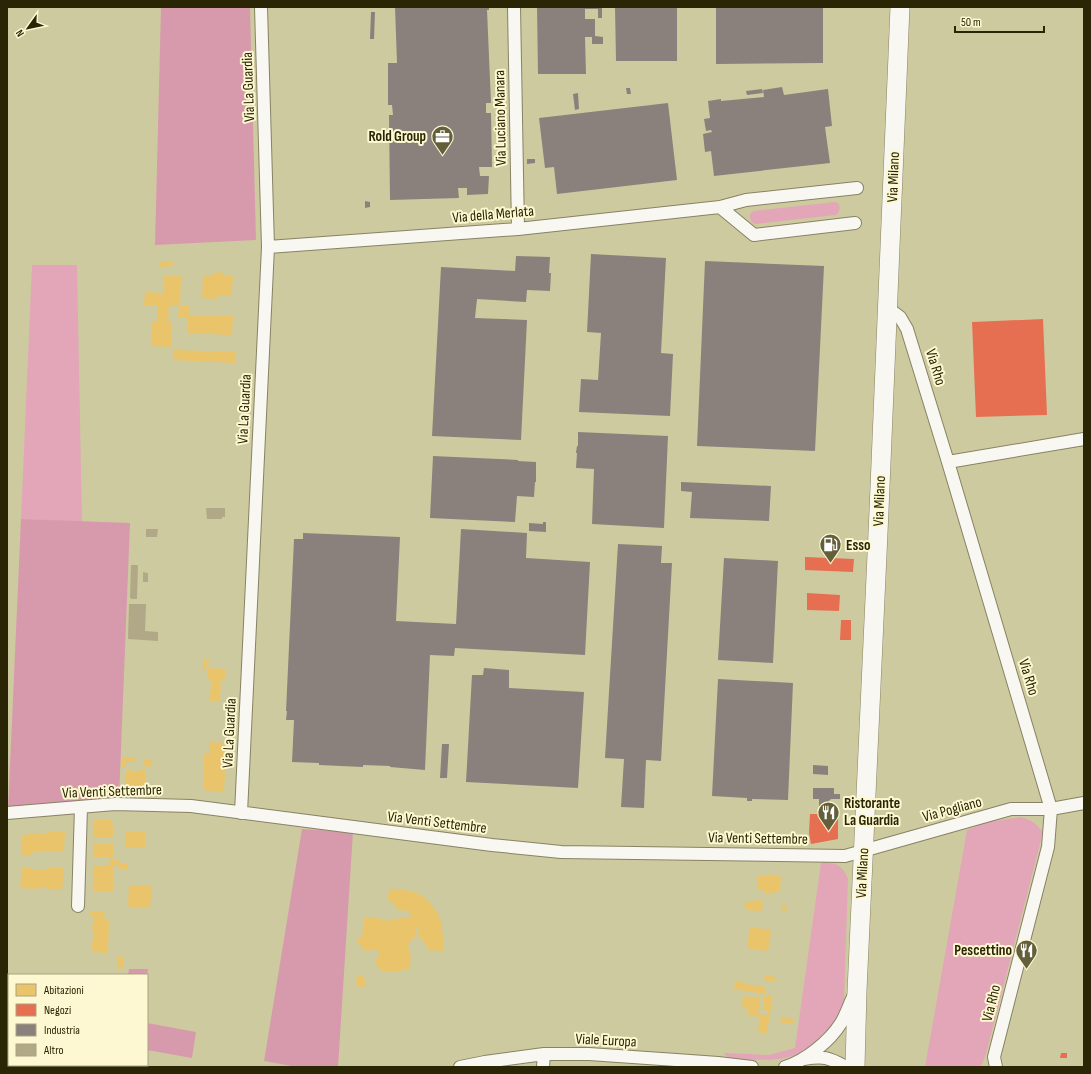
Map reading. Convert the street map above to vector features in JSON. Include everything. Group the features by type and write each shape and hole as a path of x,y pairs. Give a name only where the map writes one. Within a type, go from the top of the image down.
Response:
{"main road":[{"name":"Via Milano","path":"855,1067 857,991 900,7"}],"street":[{"name":"Via La Guardia","path":"241,813 268,247 261,7"},
{"name":"Via Luciano Manara","path":"514,7 518,229"},
{"name":"Via della Merlata","path":"268,247 518,229 720,207 746,200 857,188"},
{"path":"720,207 754,235 855,223"},
{"name":"Via Rho","path":"888,308 900,317 907,330 1051,808 1048,847 994,1057 996,1067"},
{"path":"948,462 1084,439"},
{"name":"Via Pogliano","path":"863,850 1011,809 1051,808 1084,803"},
{"name":"Via Venti Settembre","path":"7,813 115,804 191,806 492,845 561,852 845,856 863,850"},
{"path":"78,906 81,806"},
{"path":"785,1067 801,1060 828,1039 841,1023 857,991"},
{"path":"543,1067 544,1054"},
{"name":"Viale Europa","path":"460,1067 484,1062 544,1054 589,1054 718,1063 752,1067"},
{"path":"801,1060 818,1057 831,1059 846,1067"}],"shaded area":[{"path":"161,7 250,7 256,240 155,245"},
{"path":"835,202 838,203 840,208 836,215 755,224 751,221 750,217 750,214 753,211"},
{"path":"32,265 77,265 82,522 21,519"},
{"path":"21,519 130,523 119,800 8,810"},
{"path":"1021,817 1035,823 1042,831 1041,840 986,1054 982,1064 979,1067 925,1067 967,830 988,822"},
{"path":"302,829 353,832 338,1067 297,1067 264,1061"},
{"path":"821,863 838,865 844,870 848,879 844,1002 839,1015 834,1023 814,1045 793,1056 772,1060 730,1058 724,1053 769,1055 795,1048"},
{"path":"129,969 148,969 147,974 128,974"},
{"path":"148,1023 196,1032 192,1058 148,1050"}],"building: Abitazioni":[{"path":"160,262 173,262 173,266 160,267"},
{"path":"215,272 233,276 231,296 217,296 217,299 202,298 203,275 214,275"},
{"path":"163,276 181,276 180,306 190,306 189,315 233,316 232,335 187,333 188,318 178,318 179,306 169,306 168,322 172,322 172,347 151,346 151,321 158,321 158,305 144,305 145,292 163,293"},
{"path":"174,350 236,352 235,363 173,360"},
{"path":"203,659 209,659 209,663 207,663 206,666 206,671 203,671"},
{"path":"208,668 226,669 225,679 221,679 220,702 210,701 211,680 208,680"},
{"path":"209,742 225,743 226,754 224,792 203,790 204,753 209,754"},
{"path":"122,758 135,758 135,762 126,762 126,768 122,768"},
{"path":"144,759 152,759 152,767 144,766"},
{"path":"139,769 145,769 145,788 126,788 126,771 128,772 128,770 131,770 134,772 139,772"},
{"path":"94,819 111,819 111,823 113,823 113,838 93,838"},
{"path":"48,831 65,832 64,852 38,851 37,853 32,852 32,855 21,855 22,836 28,836 28,833 47,834"},
{"path":"125,832 145,832 145,847 125,847"},
{"path":"93,843 113,843 113,857 93,857"},
{"path":"109,859 119,859 119,863 127,863 127,869 119,869 119,866 113,866 113,891 93,891 93,866 109,866"},
{"path":"22,868 47,870 48,868 64,868 62,890 47,889 47,887 37,887 37,889 20,888"},
{"path":"767,874 782,877 780,891 775,891 774,894 763,893 763,890 757,889 758,875"},
{"path":"129,885 152,886 150,907 128,906"},
{"path":"389,889 406,890 417,893 427,899 438,914 442,925 442,933 444,932 443,951 426,950 427,945 418,936 419,930 417,928 415,929 417,934 408,944 408,946 410,945 409,955 411,955 409,970 402,969 401,971 383,972 376,964 376,959 378,958 379,952 371,949 369,951 365,951 358,943 358,939 362,936 364,917 379,918 388,920 388,922 395,918 397,920 400,918 407,919 412,915 404,909 400,911 394,905 394,902 388,901"},
{"path":"756,900 763,901 762,911 745,910 745,901 755,902"},
{"path":"781,905 787,906 786,911 781,910"},
{"path":"89,911 105,911 104,919 109,919 108,953 91,952 91,941 93,941 93,929 91,929 93,925 93,916 89,916"},
{"path":"750,927 771,930 768,951 747,948"},
{"path":"117,956 124,957 124,969 117,968"},
{"path":"357,975 364,976 363,980 366,980 366,987 356,986"},
{"path":"765,975 775,977 775,982 764,980"},
{"path":"735,981 766,987 765,994 734,989"},
{"path":"764,995 773,995 767,1033 758,1032 760,1017 747,1015 749,1009 742,1008 743,996 760,998 758,1014 767,1015 768,1011 763,1010"},
{"path":"781,1017 794,1019 793,1024 780,1022"}],"building: Negozi":[{"path":"1043,319 1047,415 976,417 972,322"},
{"path":"805,557 854,559 853,572 805,570"},
{"path":"807,593 840,595 839,611 807,610"},
{"path":"841,620 851,620 851,640 840,640"},
{"path":"838,810 838,839 811,844 809,833 810,814 821,814"},
{"path":"1061,1053 1067,1053 1067,1058 1060,1058"}],"building: Industria":[{"path":"395,7 489,7 489,10 487,10 491,103 486,103 486,113 491,113 492,167 479,167 480,176 489,176 488,194 467,195 467,188 458,188 459,198 390,200 389,115 393,115 392,105 388,105 388,63 397,63"},
{"path":"537,7 602,7 602,18 598,18 598,9 585,9 585,19 595,19 595,36 603,37 603,44 592,44 592,37 585,37 586,74 538,74"},
{"path":"615,7 677,7 677,61 616,61"},
{"path":"716,7 823,7 823,63 716,64"},
{"path":"371,12 375,12 374,39 370,39"},
{"path":"782,87 784,95 828,89 832,126 825,127 830,163 714,176 711,151 705,152 703,134 712,132 711,130 706,131 704,119 710,118 708,101 764,97 763,90"},
{"path":"626,88 630,88 631,94 627,94"},
{"path":"762,89 763,93 747,95 746,91"},
{"path":"578,93 579,109 575,110 573,94"},
{"path":"668,103 677,180 557,194 554,167 545,168 539,118"},
{"path":"527,159 535,159 535,163 527,164"},
{"path":"365,201 370,202 370,207 365,208"},
{"path":"591,254 666,258 661,353 673,354 670,416 579,412 581,379 598,380 601,333 587,332"},
{"path":"516,256 550,257 550,291 527,290 526,302 477,299 475,318 527,320 521,440 432,436 441,267 515,271"},
{"path":"705,261 824,266 815,451 697,446"},
{"path":"578,432 668,436 664,528 592,524 594,469 576,468"},
{"path":"433,456 536,462 534,497 517,496 515,522 430,518"},
{"path":"681,482 771,486 769,521 690,518 692,492 681,491"},
{"path":"543,522 546,522 546,532 529,531 529,523 543,524"},
{"path":"461,529 527,533 526,558 590,562 585,655 455,648 454,656 430,655 425,770 390,766 363,765 363,767 292,762 294,720 286,720 286,711 294,539 303,539 303,533 400,537 396,621 456,624"},
{"path":"618,544 662,546 661,563 672,563 661,761 646,760 644,808 621,807 624,759 605,758"},
{"path":"724,558 778,561 773,663 718,660"},
{"path":"484,668 509,670 509,688 584,692 578,788 466,782 472,675 483,675"},
{"path":"718,679 793,683 788,800 752,799 752,801 747,801 747,798 712,796"},
{"path":"442,744 449,744 447,778 440,778"},
{"path":"813,765 828,766 828,775 813,774"},
{"path":"813,788 834,788 834,794 840,794 840,799 831,799 829,801 830,806 819,806 819,799 813,799"}],"building: Altro":[{"path":"206,508 225,508 225,517 222,517 222,519 207,519"},
{"path":"146,529 158,529 157,537 146,537"},
{"path":"131,565 138,565 137,599 130,598"},
{"path":"143,572 148,573 148,582 143,582"},
{"path":"129,604 146,604 145,631 158,632 158,641 128,639"}],"place":[{"name":"Rold Group","path":"442,156"},
{"name":"Esso","path":"830,564"},
{"name":"Ristorante La Guardia","path":"829,832"},
{"name":"Pescettino","path":"1027,970"}]}
